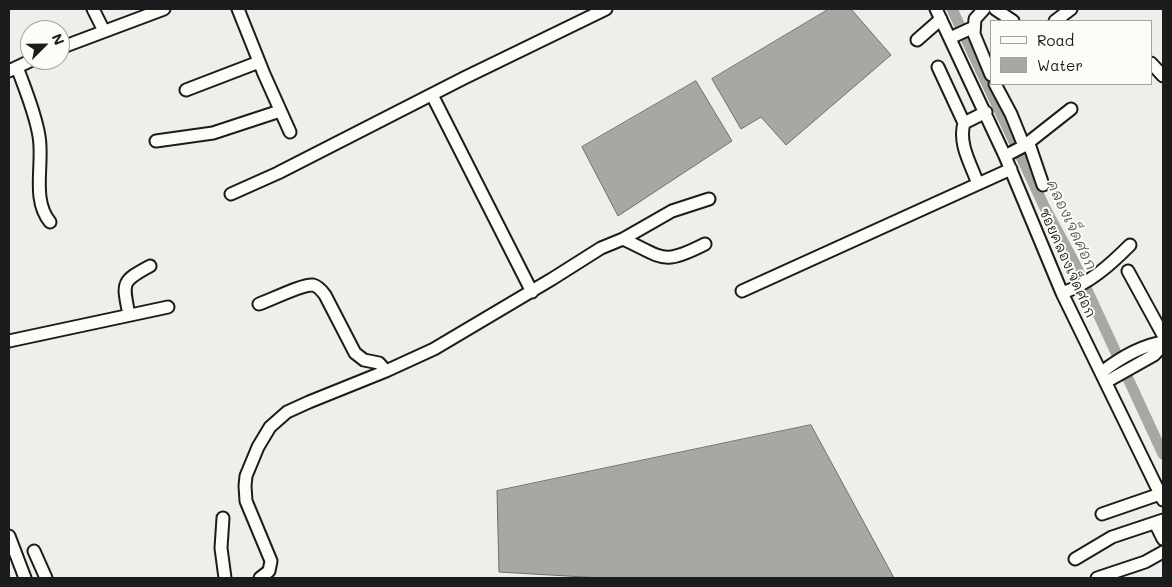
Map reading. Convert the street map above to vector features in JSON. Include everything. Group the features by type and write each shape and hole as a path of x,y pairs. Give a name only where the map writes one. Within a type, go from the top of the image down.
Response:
{"street":[{"path":"93,9 104,32"},
{"path":"70,44 164,9"},
{"path":"238,9 290,132"},
{"path":"231,194 278,173 606,9"},
{"path":"951,38 971,29 975,19 984,9"},
{"path":"1056,20 1071,9"},
{"path":"1000,10 1012,20"},
{"path":"917,40 938,14"},
{"name":"ซอยคลองเจ็ดศอก","path":"938,14 986,112 1019,149 1011,169 1067,291 1108,374 1162,497"},
{"path":"971,29 990,74"},
{"path":"186,90 259,62"},
{"path":"1152,64 1163,76"},
{"path":"938,66 964,123 963,144 978,184"},
{"path":"13,69 33,112 39,137 40,191 44,214 50,222"},
{"path":"996,85 1011,114 1019,149 1043,185"},
{"path":"432,95 532,292"},
{"path":"1019,149 1071,109"},
{"path":"156,141 213,133 280,111"},
{"path":"964,123 986,112"},
{"path":"742,291 1011,169"},
{"path":"260,578 269,571 270,561 246,501 246,476 270,427 287,412 434,349 532,292 601,248 623,239 672,211 709,199"},
{"path":"623,239 659,257 670,258 683,255 705,244"},
{"path":"1067,291 1097,274 1130,245"},
{"path":"129,315 125,284 131,276 150,266"},
{"path":"1128,270 1163,335"},
{"path":"259,304 300,288 313,285 319,288 326,295 351,347 359,357 379,363 386,371"},
{"path":"9,341 168,307"},
{"path":"1108,374 1127,355 1149,344 1163,343"},
{"path":"1108,374 1132,367 1154,354 1163,343"},
{"path":"1102,514 1162,497"},
{"path":"224,518 221,548 225,578"},
{"path":"1075,559 1112,537 1159,522 1163,539"},
{"path":"9,536 25,578"},
{"path":"34,551 46,578"},
{"path":"1097,578 1145,562 1163,552"}],"water":[{"path":"829,9 851,9 891,55 786,145 761,117 741,129 712,79"},
{"path":"696,81 732,141 618,216 582,147"},
{"path":"811,425 894,578 601,578 499,572 497,491"}],"waterway":[{"name":"คลองเจ็ดศอก","path":"952,9 1045,208 1074,262 1163,454"}]}
